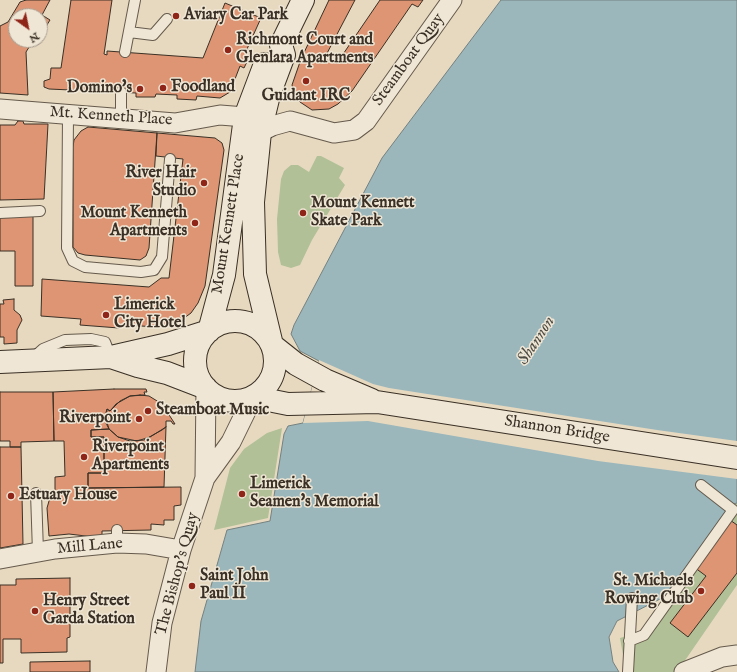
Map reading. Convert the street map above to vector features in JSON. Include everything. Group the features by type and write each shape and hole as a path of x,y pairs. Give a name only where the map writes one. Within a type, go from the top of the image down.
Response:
{"main road":[{"path":"252,125 269,95 284,55 281,45 303,0"},
{"name":"Mount Kennett Place","path":"209,331 224,275 252,125"},
{"name":"Mount Kennett Place","path":"252,125 255,274 272,345"},
{"path":"0,362 111,357 168,344 209,331 223,322 244,322 256,327 264,333 272,345 296,364 325,380 377,402"},
{"path":"206,388 197,372 196,355 198,347 209,331"},
{"path":"111,357 138,366 167,373 206,388 214,394 227,400 244,400 253,396 264,388 274,372 275,357 272,345"},
{"path":"253,396 288,404 377,402"},
{"name":"Shannon Bridge","path":"377,402 737,458"}],"street":[{"name":"Steamboat Quay","path":"252,125 272,126 290,121 334,133 354,130 366,121 452,0"},
{"name":"Mt. Kenneth Place","path":"0,109 121,118 173,129 220,115 252,125"},
{"name":"The Bishop's Quay","path":"205,478 206,388"},
{"name":"The Bishop's Quay","path":"156,672 162,623 181,550 205,478 230,442 253,396"},
{"name":"Mill Lane","path":"0,559 117,537 181,550"},
{"path":"684,672 722,657 737,655"}],"lane":[{"path":"125,52 135,0"},
{"path":"129,32 153,35 167,20"},
{"path":"121,92 121,118"},
{"path":"68,115 69,161 67,248 73,261 85,267 141,272 154,270 162,257 170,159"},
{"path":"0,213 40,211"},
{"path":"629,642 644,635 733,510 702,486"},
{"path":"36,493 38,552"},
{"path":"628,672 632,598"}],"green space":[{"name":"Mount Kennett Skate Park","path":"317,156 321,156 344,168 339,178 345,185 312,240 300,265 291,268 281,265 278,252 277,219 281,179 284,171 291,165 298,165 309,172"},
{"path":"282,428 268,518 214,530 230,468 244,449 267,433"},
{"name":"St. Michaels Rowing Club","path":"737,503 737,585 677,672 623,672 625,666 620,638 643,631 664,597 733,504"}],"water":[{"name":"Shannon","path":"501,0 737,0 737,503 733,504 664,597 617,621 609,637 613,662 619,672 195,672 201,621 227,530 270,521 284,434 288,426 303,423 319,361 300,351 291,334 294,325 382,158"}],"pier":[{"path":"319,360 373,384 389,388 737,441 737,479 598,461 368,421 303,423"}],"building":[{"path":"26,0 50,0 46,8 16,8 20,2"},
{"name":"Richmont Court and Glenlara Apartments","path":"71,0 112,0 104,54 107,55 107,51 203,58 225,3 261,18 247,49 252,51 244,68 240,66 230,92 220,98 197,96 196,100 177,99 177,95 156,94 155,97 136,97 136,93 49,89 44,87 44,81 50,79 51,68 61,68"},
{"path":"329,0 355,0 324,59 337,63 380,0 423,0 418,7 412,4 352,91 338,104 329,109 312,110 300,102 294,93 292,85 301,59"},
{"path":"8,22 8,48 28,48 26,52 28,95 0,93 0,26"},
{"path":"18,121 23,121 24,124 48,124 44,199 0,200 0,125 15,125"},
{"path":"88,127 157,133 149,248 146,256 140,260 85,255 78,253 73,247 73,147 74,140 81,131"},
{"name":"Mount Kenneth Apartments","path":"157,133 215,138 222,143 224,150 205,286 198,303 191,313 180,321 161,327 120,325 119,328 80,325 81,319 41,316 42,279 149,287 161,278 169,278 183,159 156,156"},
{"path":"33,213 33,286 15,286 15,251 0,251 0,214"},
{"path":"14,299 14,310 20,315 22,320 17,330 17,343 4,344 4,337 0,337 0,304 4,304 3,300"},
{"name":"Riverpoint Apartments","path":"146,389 147,392 144,392 145,395 130,396 120,401 110,411 107,409 105,416 109,429 91,430 91,437 104,437 104,473 88,473 88,488 181,487 181,505 174,506 174,520 164,520 164,525 151,524 151,530 102,531 102,538 69,534 49,536 47,508 51,494 55,490 55,477 65,476 64,441 54,441 53,392"},
{"path":"0,392 53,392 54,441 21,442 21,447 10,447 10,441 0,441"},
{"name":"Riverpoint","path":"130,396 149,396 162,404 175,424 171,421 166,421 166,427 144,440 130,441 118,437 109,429 106,423 107,409 110,411 116,404"},
{"path":"166,427 164,487 88,488 88,473 104,473 104,437 91,437 91,430 109,429 118,437 137,441 150,437"},
{"name":"Estuary House","path":"0,447 21,447 23,544 0,548"},
{"path":"730,520 737,525 737,573 688,637 670,623 706,576 694,567"},
{"name":"Henry Street Garda Station","path":"70,578 70,637 67,638 67,652 21,653 21,639 3,639 3,663 0,663 0,585 16,585 16,579"},
{"path":"90,661 90,672 30,672 30,662"}],"place":[{"name":"Aviary Car Park","path":"176,16"},
{"name":"Richmont Court and Glenlara Apartments","path":"228,50"},
{"name":"Guidant IRC","path":"306,81"},
{"name":"Foodland","path":"163,88"},
{"name":"Domino's","path":"140,89"},
{"name":"River Hair Studio","path":"204,183"},
{"name":"Mount Kennett Skate Park","path":"303,213"},
{"name":"Mount Kenneth Apartments","path":"195,223"},
{"name":"Limerick City Hotel","path":"106,315"},
{"name":"Steamboat Music","path":"148,411"},
{"name":"Riverpoint","path":"139,419"},
{"name":"Riverpoint Apartments","path":"84,457"},
{"name":"Limerick Seamen's Memorial","path":"242,494"},
{"name":"Estuary House","path":"11,496"},
{"name":"Saint John Paul II","path":"192,586"},
{"name":"St. Michaels Rowing Club","path":"701,591"},
{"name":"Henry Street Garda Station","path":"35,611"}]}
